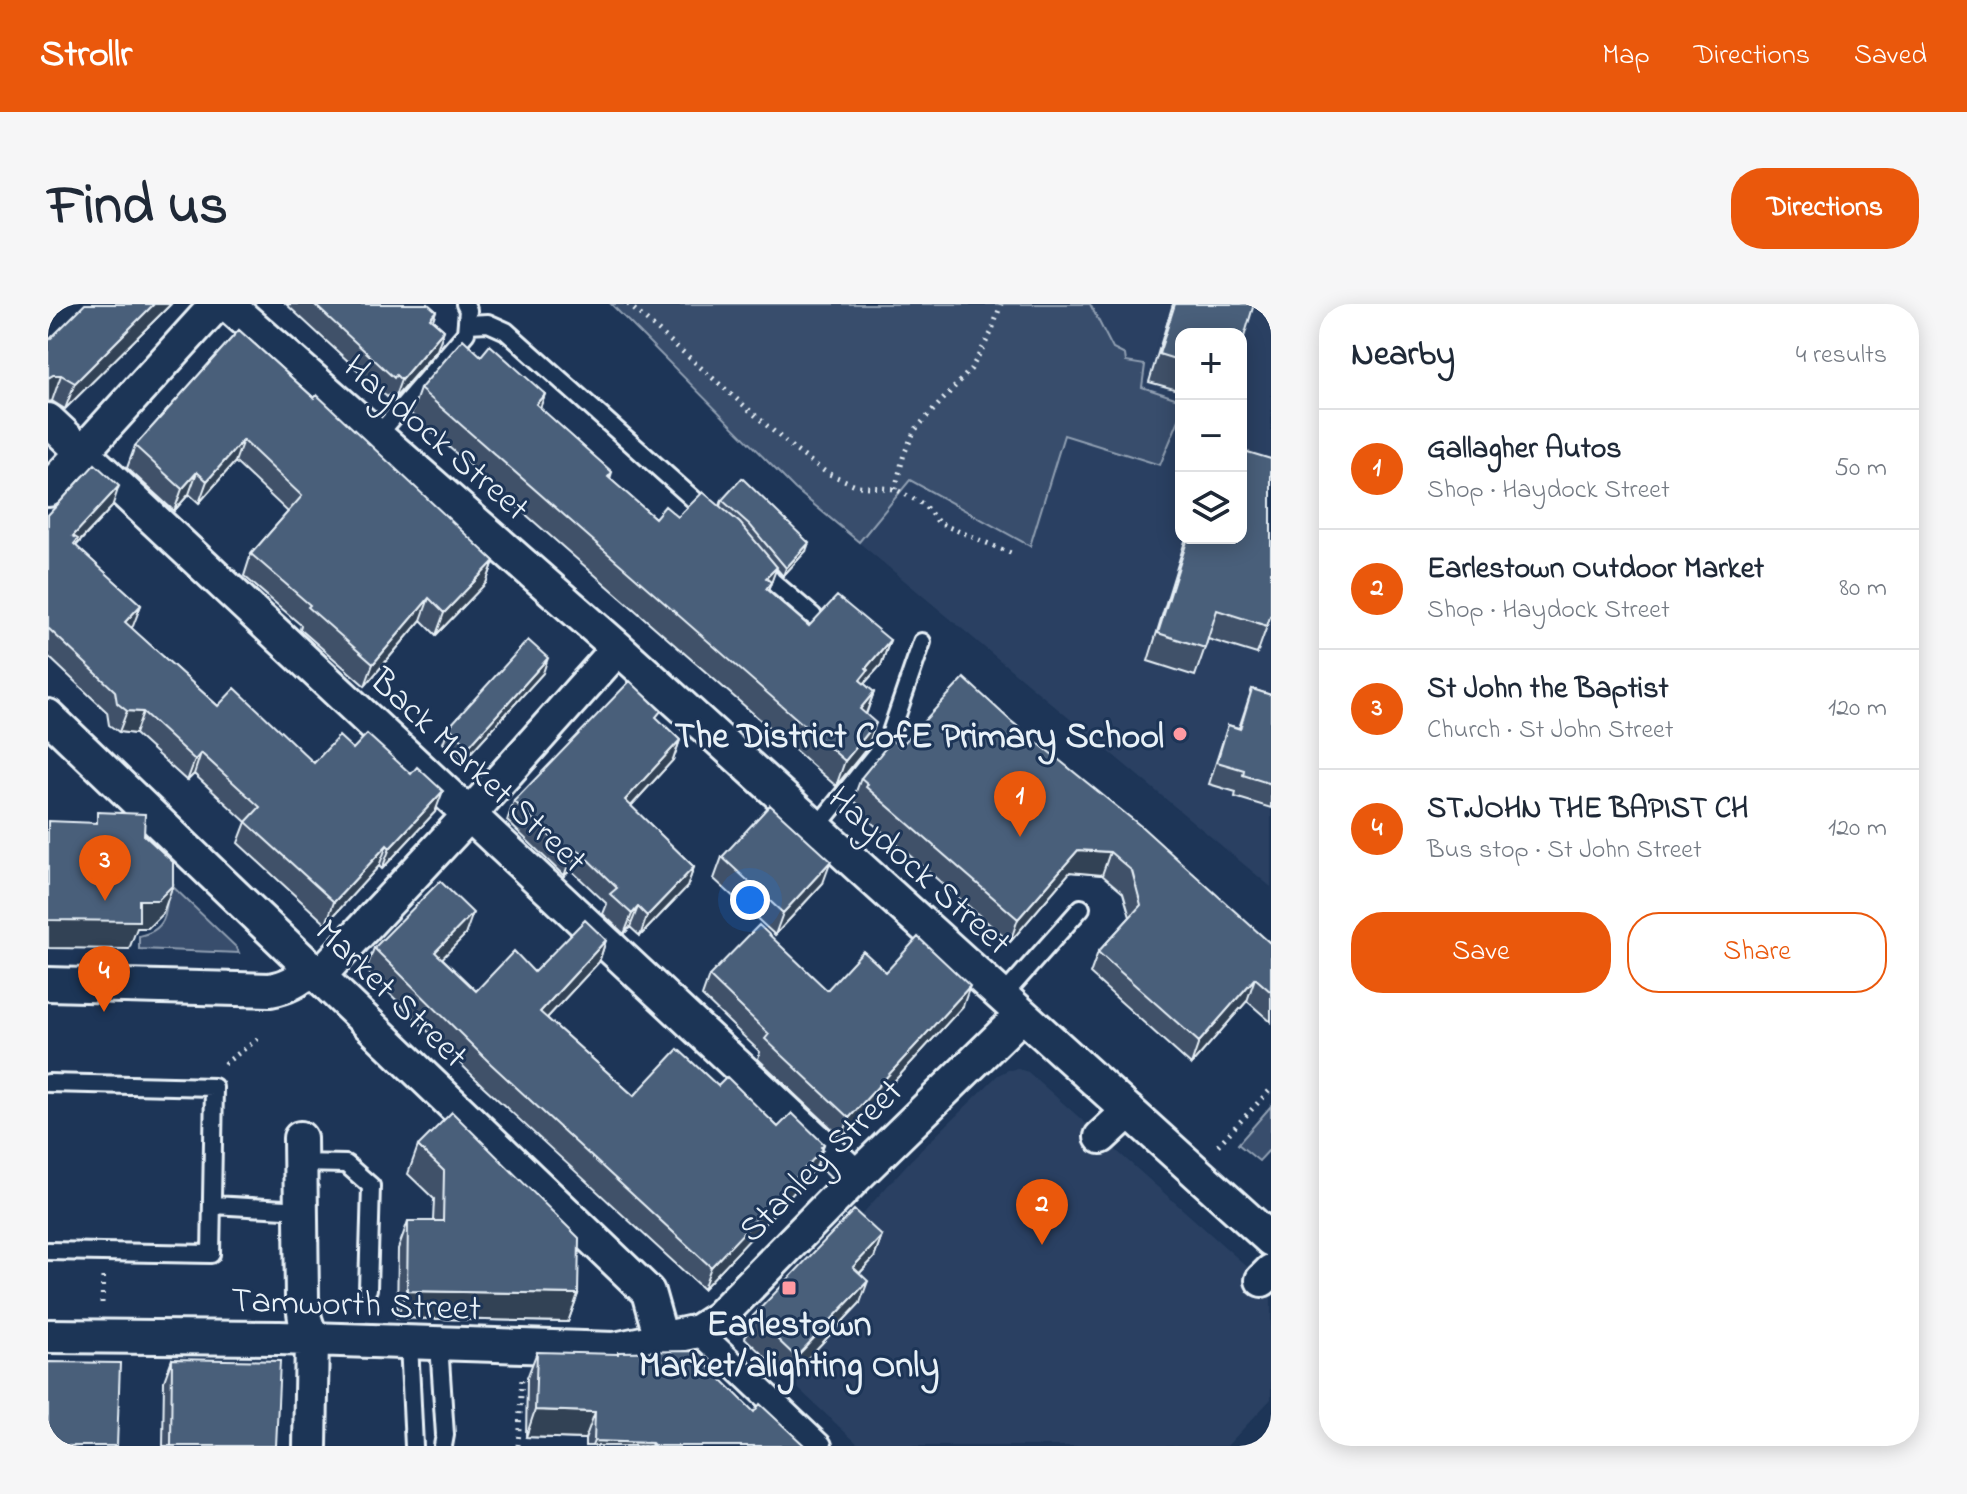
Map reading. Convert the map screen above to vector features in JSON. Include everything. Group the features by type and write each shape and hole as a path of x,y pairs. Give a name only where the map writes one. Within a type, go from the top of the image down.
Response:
{"street":[{"path":"48,490 217,304"},
{"name":"Haydock Street","path":"227,304 618,648 1271,1240"},
{"name":"Back Market Street","path":"48,420 856,1177"},
{"path":"48,984 270,990 287,987 315,972 470,814 618,648"},
{"name":"Market Street","path":"48,716 648,1292 661,1338"},
{"name":"Stanley Street","path":"661,1338 698,1331 718,1318 856,1177 901,1151 1012,1006"},
{"path":"1101,1137 1129,1111"},
{"path":"300,1150 302,1298 312,1340 310,1446"},
{"path":"698,1331 819,1446"},
{"name":"Tamworth Street","path":"48,1336 615,1349 661,1338"}],"lane":[{"path":"377,436 466,333 468,310 465,304"},
{"path":"467,324 488,323 506,331 728,530"},
{"path":"748,549 772,581 813,616"},
{"path":"816,828 889,738 922,642"},
{"path":"1012,1006 1081,908"},
{"path":"48,1083 214,1087 211,1254 48,1251"},
{"path":"300,1150 346,1164 371,1186 368,1289"},
{"path":"213,1205 303,1210"},
{"path":"414,1446 424,1343"},
{"path":"424,1343 445,1435 443,1446"}],"path":[{"path":"628,304 795,450 827,473 858,486 895,489 923,504 939,523 1013,554"},
{"path":"895,489 904,454 915,430 971,369 991,333 1001,304"},
{"path":"214,1087 221,1066 262,1036"},
{"path":"1209,1155 1271,1089"},
{"path":"102,1316 104,1252"},
{"path":"518,1446 522,1373"}],"shaded area":[{"name":"The District CofE Primary School","path":"611,304 1271,304 1271,887 795,489"},
{"path":"611,304 1090,304 1113,349 1125,355 1126,362 1145,365 1142,387 1175,398 1175,429 1160,465 1064,435 1030,546 910,480 859,542 795,489"},
{"path":"168,882 239,953 139,949 139,936 162,923"},
{"path":"1018,1069 1028,1072 1271,1288 1271,1399 1227,1446 860,1446 788,1379 860,1303 846,1232 911,1160 998,1075"},
{"path":"1271,1106 1271,1148 1259,1161 1238,1144"}],"building":[{"path":"85,304 154,304 75,383 61,375 48,378 48,341"},
{"path":"314,304 428,304 436,311 430,318 444,330 401,380 396,375 394,378"},
{"path":"1175,304 1254,304 1247,328 1175,328 1175,359 1159,354"},
{"path":"239,330 314,398 317,395 494,561 444,613 429,598 373,664 251,554 302,496 243,440 207,481 197,472 182,489 135,446"},
{"path":"463,339 481,356 490,345 545,394 536,404 612,472 608,477 655,518 665,506 678,517 703,492 740,523 777,567 766,578 771,582 766,589 809,626 837,596 890,640 860,680 874,692 860,709 876,723 845,761 420,389"},
{"path":"1247,452 1271,459 1271,614 1267,626 1217,610 1205,648 1158,633 1186,544 1247,544"},
{"path":"95,464 119,486 73,536 78,539 74,544 141,605 125,622 218,706 235,688 314,763 339,736 353,749 367,734 411,774 417,767 443,791 334,902 246,822 260,807 201,753 195,760 143,712 127,711 117,703 115,691 48,628 48,515"},
{"path":"742,478 809,543 786,568 750,525 722,500"},
{"path":"528,640 548,658 469,746 449,727"},
{"path":"964,678 1012,722 1142,827 1271,944 1271,992 1255,978 1199,1042 1098,952 1141,905 1132,871 1110,852 1078,850 1018,919 866,787 868,784 861,778 892,740 900,747"},
{"path":"630,681 661,711 656,717 680,740 625,800 694,867 647,916 638,907 632,914 610,894 617,888 578,850 571,857 514,801"},
{"path":"1252,689 1271,695 1271,784 1243,775 1244,770 1217,762 1228,725 1240,729"},
{"path":"770,805 831,861 783,913 722,857"},
{"path":"97,812 145,814 144,835 173,862 173,885 158,900 139,900 139,921 48,920 48,821 97,823"},
{"path":"440,881 473,913 435,952 476,991 514,951 534,972 585,920 606,940 540,1012 634,1096 678,1049 718,1086 727,1077 778,1127 792,1113 824,1144 823,1149 711,1267 491,1064 374,948"},
{"path":"759,925 827,990 863,951 886,972 918,937 970,986 849,1118 765,1039 769,1034 709,976"},
{"path":"452,1112 579,1238 578,1294 407,1291 408,1221 443,1221 444,1171 418,1146"},
{"path":"854,1210 882,1236 853,1267 868,1281 796,1357 753,1316"},
{"path":"693,1351 754,1412 760,1404 805,1446 655,1446 652,1443 594,1441 595,1412 535,1410 537,1352 618,1354"},
{"path":"172,1359 280,1361 276,1446 171,1446"},
{"path":"48,1362 120,1363 117,1446 48,1446"}],"place":[{"name":"The District CofE Primary School","path":"1180,734"},
{"name":"Gallagher Autos","path":"1020,837"},
{"name":"St John the Baptist","path":"105,901"},
{"name":"ST.JOHN THE BAPIST CH","path":"104,1012"},
{"name":"Earlestown Outdoor Market","path":"1042,1245"},
{"name":"Earlestown Market/alighting Only","path":"789,1288"}]}
